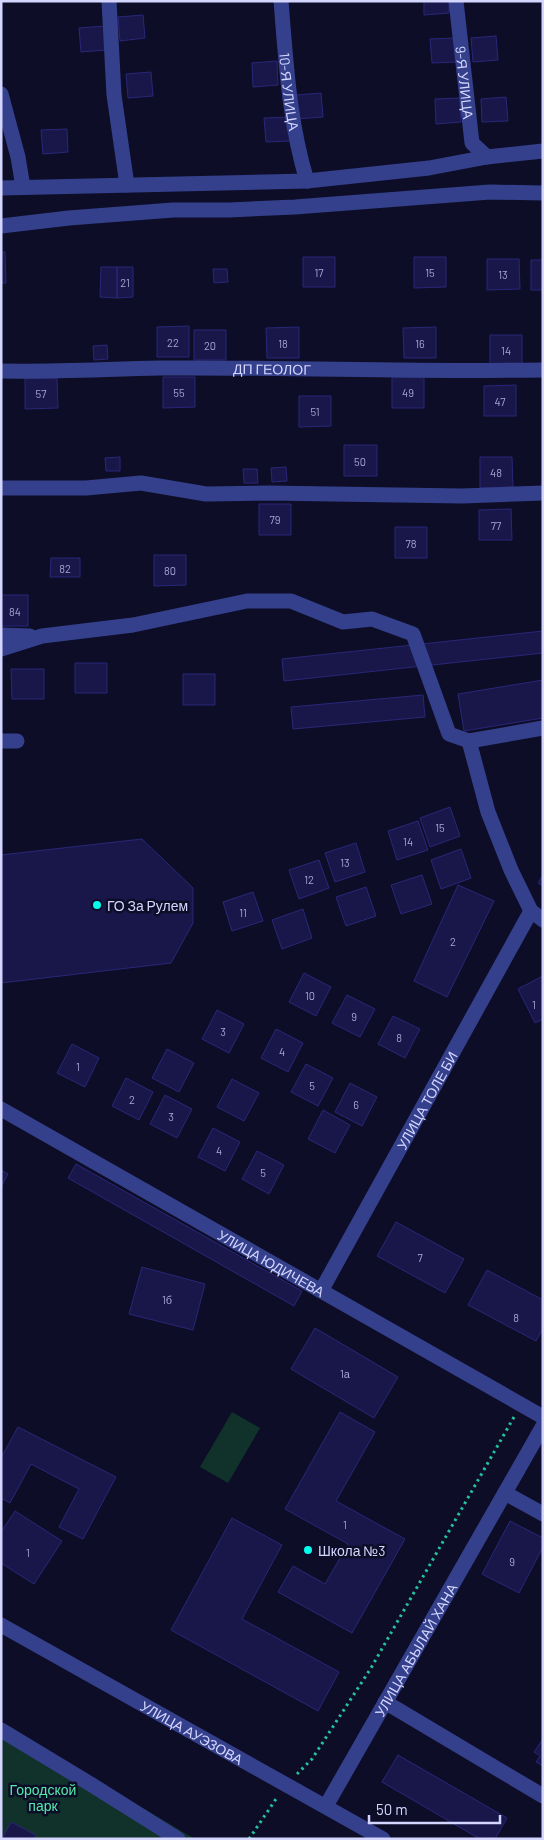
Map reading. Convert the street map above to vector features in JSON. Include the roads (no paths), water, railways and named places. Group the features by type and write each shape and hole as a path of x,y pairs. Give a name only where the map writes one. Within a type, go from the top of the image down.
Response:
{"street":[{"path":"109,1 114,95 127,185"},
{"name":"10-Я УЛИЦА","path":"281,1 289,93 299,155 307,181"},
{"name":"9-Я УЛИЦА","path":"456,1 472,142 487,158"},
{"path":"1,94 18,157 23,187"},
{"path":"1,188 307,181 429,168 543,151"},
{"path":"1,226 69,218 173,210 295,207 490,192 543,193"},
{"name":"ДП ГЕОЛОГ","path":"1,371 44,372 160,368 433,371 543,370"},
{"path":"1,488 86,488 141,483 206,494 268,492 462,496 543,493"},
{"path":"1,635 42,636 133,625 247,601 292,601 343,622 372,619 414,634 449,734 469,741 543,728"},
{"path":"1,649 42,636"},
{"path":"1,741 17,741"},
{"path":"469,741 488,812 510,870 537,915"},
{"name":"УЛИЦА ТОЛЕ БИ","path":"321,1291 537,915"},
{"name":"УЛИЦА ЮДИЧЕВА","path":"1,1109 543,1417"},
{"name":"УЛИЦА АБЫЛАЙ ХАНА","path":"326,1806 543,1426"},
{"path":"505,1493 543,1514"},
{"name":"УЛИЦА АУЭЗОВА","path":"1,1625 383,1839"},
{"path":"385,1702 543,1796"},
{"path":"1,1730 178,1839"}],"place":[{"name":"ГО За Рулем","path":"97,905"},
{"name":"Школа №3","path":"308,1550"}],"park label":[{"name":"Городской парк","path":"43,1798"}]}
